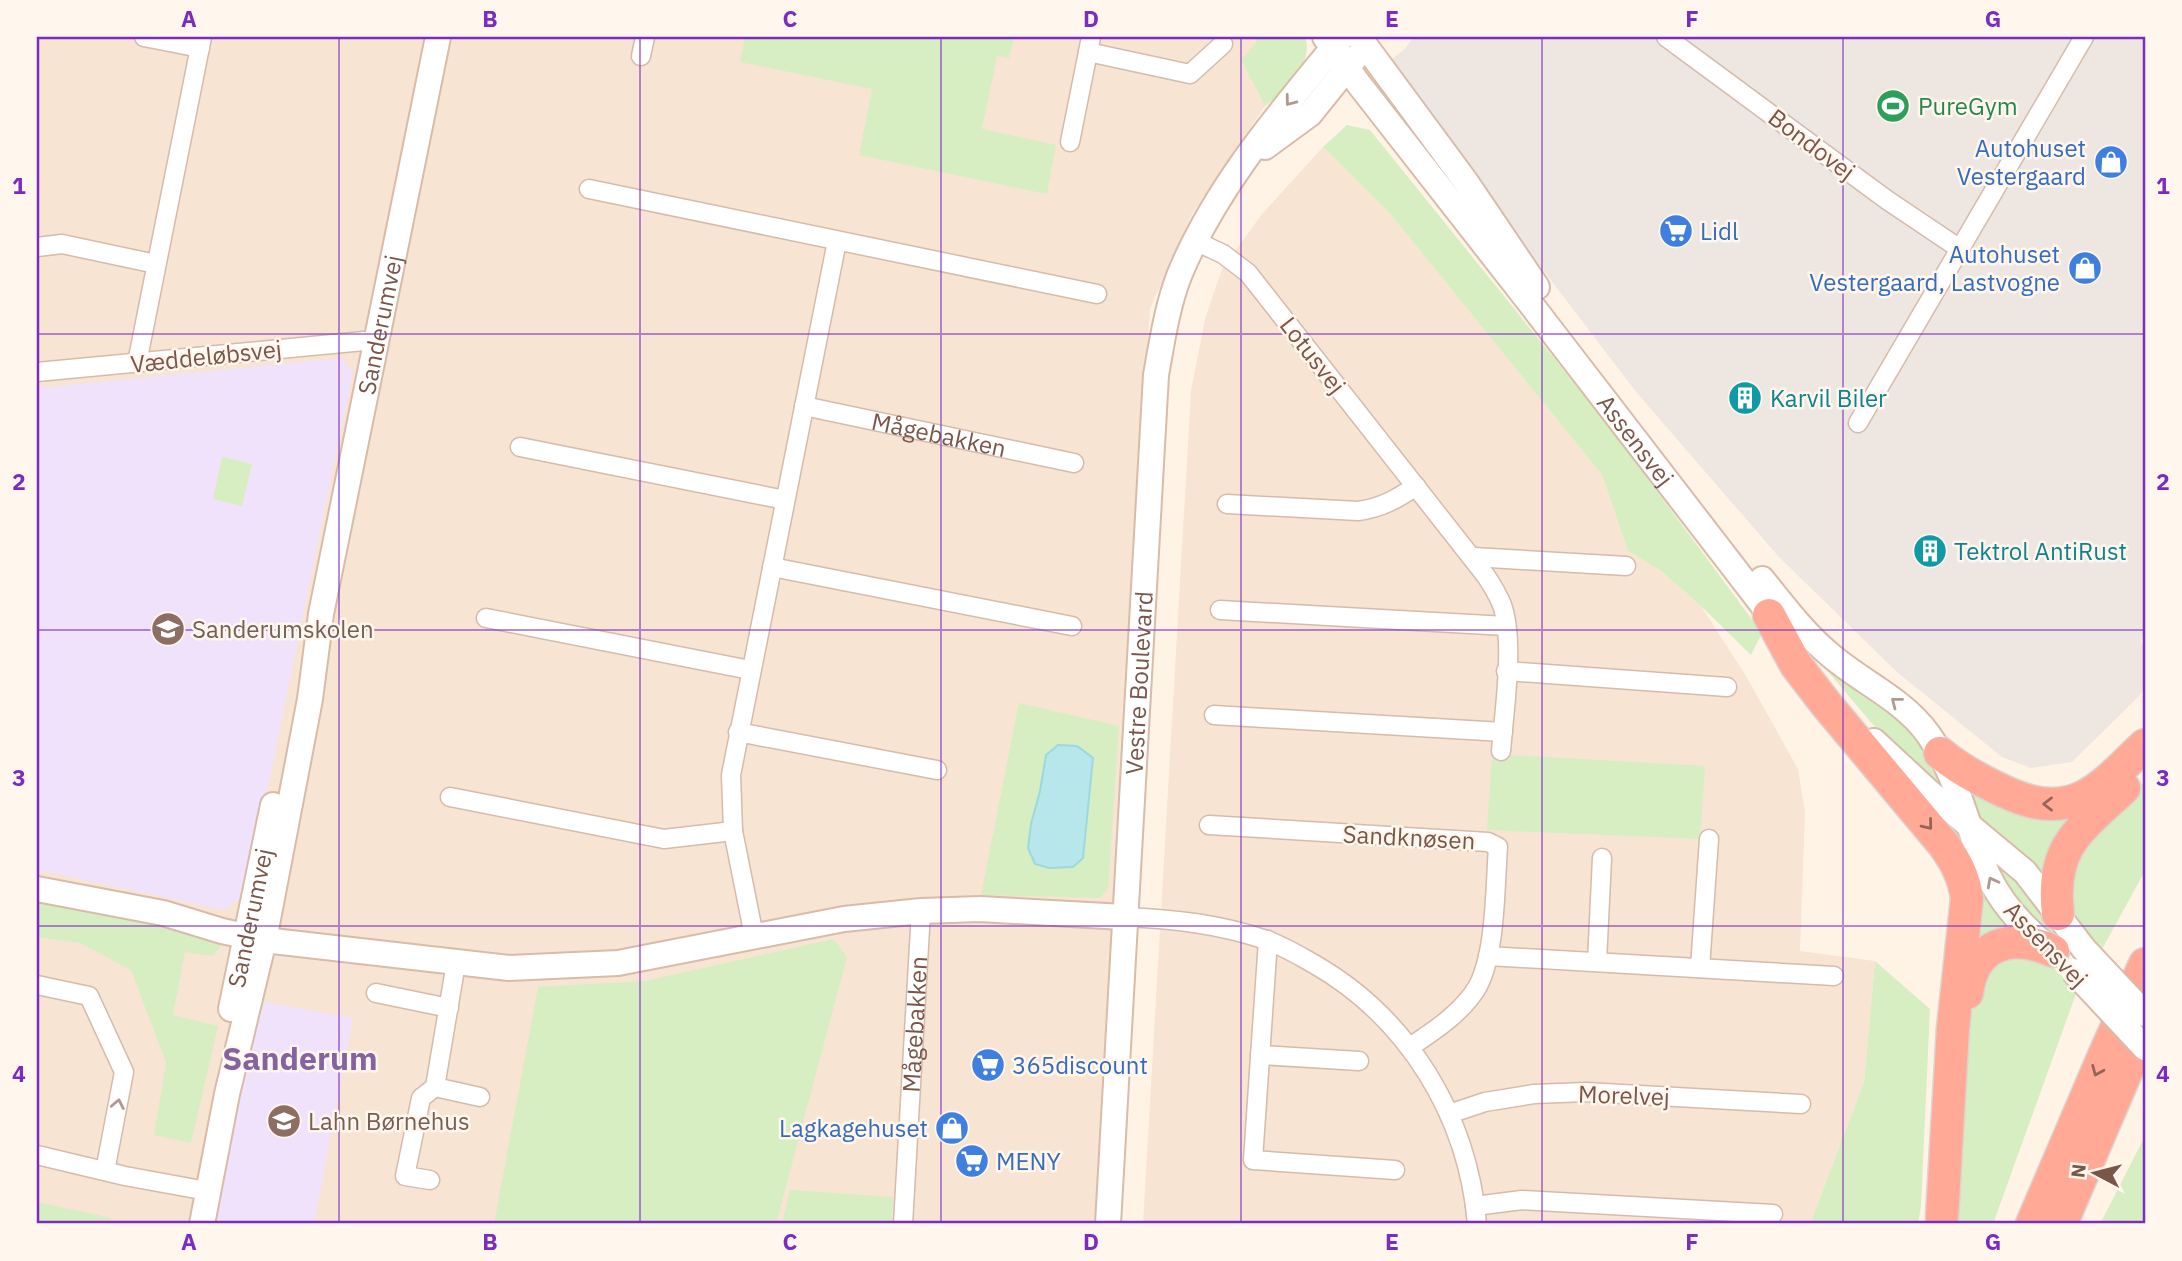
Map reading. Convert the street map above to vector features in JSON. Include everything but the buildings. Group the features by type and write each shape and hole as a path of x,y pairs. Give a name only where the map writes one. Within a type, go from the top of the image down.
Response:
{"highway":[{"path":"1769,615 1796,665 1944,845 1961,870 1965,884 1967,898 1953,1028 1942,1221"},
{"path":"1940,753 1957,767 2008,794 2048,805 2071,802 2091,792 2145,745"},
{"path":"2058,914 2057,876 2071,839 2145,768"},
{"path":"1942,1221 1967,996 1973,968 1982,956 2002,944 2028,943 2063,961"},
{"path":"2032,1224 2145,964"},
{"path":"2061,1224 2145,1028"}],"street":[{"path":"137,363 201,42 144,37"},
{"name":"Sanderumvej","path":"190,1224 310,699 321,614 438,37"},
{"path":"641,56 645,37"},
{"name":"Bondovej","path":"1666,37 1887,200 1960,249"},
{"path":"1858,423 2084,37"},
{"path":"1070,142 1089,44 1190,74 1223,44"},
{"name":"Vestre Boulevard","path":"1108,1224 1156,375 1172,298 1210,212 1245,162 1310,114 1349,45"},
{"name":"Assensvej","path":"1349,45 1466,182 1541,293 1804,631 1830,655 1905,709 1928,733 1940,753 1988,875 2003,901 2025,928 2063,961 2145,1048"},
{"name":"Assensvej","path":"1349,45 1751,587 1769,615 1888,757 2025,872 2084,949 2145,1014"},
{"path":"589,189 1097,294"},
{"path":"754,936 733,831 731,775 837,241"},
{"name":"Lotusvej","path":"1195,241 1223,254 1248,273 1473,557 1502,606 1506,626 1501,751"},
{"path":"37,247 62,244 156,264"},
{"name":"Væddeløbsvej","path":"37,373 365,341 376,344"},
{"name":"Mågebakken","path":"804,406 1074,463"},
{"path":"520,447 785,500"},
{"path":"1227,504 1358,511 1376,508 1396,500 1416,486"},
{"path":"1473,557 1626,566"},
{"path":"772,567 1072,626"},
{"path":"1220,610 1506,626"},
{"path":"486,618 750,670"},
{"path":"1506,671 1727,687"},
{"path":"1214,715 1503,732"},
{"path":"738,732 937,770"},
{"path":"450,797 664,839 733,831"},
{"name":"Sandknøsen","path":"1209,825 1488,842 1498,847 1488,956 1478,986 1458,1010 1433,1032 1410,1047"},
{"path":"1700,968 1709,839"},
{"path":"1597,962 1602,859"},
{"path":"37,889 256,929 368,953 509,968 618,963 844,919 921,911 980,909 1200,923 1268,940 1289,950 1347,985 1381,1014 1410,1047 1437,1088 1449,1114 1468,1168 1477,1224"},
{"name":"Mågebakken","path":"903,1224 921,911"},
{"name":"Sanderumvej","path":"202,1224 256,929"},
{"path":"1268,940 1253,1160 1395,1170"},
{"path":"1488,956 1834,976"},
{"path":"430,1180 405,1176 421,1098 435,1087 456,963"},
{"path":"37,985 89,996 124,1072 105,1171"},
{"path":"376,993 449,1007"},
{"path":"1260,1055 1359,1061"},
{"path":"435,1087 480,1097"},
{"name":"Morelvej","path":"1449,1114 1485,1102 1534,1094 1587,1092 1801,1104"},
{"path":"37,1155 196,1189"},
{"path":"1475,1206 1522,1199 1773,1214"}],"shaded area":[{"path":"37,37 1254,37 1258,42 1241,60 1265,106 1192,214 1150,309 1095,1224 37,1224"},
{"path":"1413,37 2145,37 2145,634 2141,641 2145,649 2145,685 2141,694 2072,762 2031,768 2002,757 1897,672 1779,557 1637,393 1505,220 1392,59 1405,49"},
{"path":"1323,147 1392,216 1602,475 1628,551 1661,571 1701,606 1746,676 1798,769 1805,812 1800,951 1875,961 1864,1082 1810,1224 1143,1224 1191,391 1205,319 1222,269 1262,214"},
{"name":"Sanderumskolen","path":"341,358 353,371 246,894 224,910 37,870 37,388"},
{"name":"Lahn Børnehus","path":"259,1001 353,1018 314,1224 215,1224"}],"green space":[{"path":"745,37 1014,37 1009,58 997,56 982,129 1056,145 1047,194 859,155 872,89 740,62"},
{"path":"1254,37 1305,37 1307,47 1306,56 1296,76 1265,106 1241,60 1257,42"},
{"path":"1347,125 1370,130 1608,425 1762,633 1751,655 1661,571 1628,551 1602,475 1392,216 1323,147"},
{"path":"222,457 252,464 242,506 213,499"},
{"path":"1820,662 1902,723 1929,758 1943,787 1880,733"},
{"path":"1019,703 1119,726 1108,888 1100,898 981,895"},
{"path":"1492,754 1705,766 1700,839 1487,830"},
{"path":"2145,781 2145,871 2101,951 2077,923 2071,908 2070,876 2086,838"},
{"path":"1968,784 2075,810 2043,876 1979,818"},
{"path":"1906,786 1959,832 2010,927 1980,951 1972,909"},
{"path":"1996,863 2017,880 2078,957 2075,959 2018,903 2001,877"},
{"path":"37,902 215,938 221,946 213,956 185,952 173,1015 218,1026 191,1143 154,1135 166,1062 131,970 80,943 37,937"},
{"path":"834,939 847,957 776,1224 494,1224 538,987 645,981"},
{"path":"2019,956 2051,965 2077,991 1993,1224 1948,1224 1971,1014 1983,980 1996,963"},
{"path":"1875,961 1930,1009 1918,1224 1810,1224 1864,1082"},
{"path":"2145,1136 2145,1224 2100,1224"},
{"path":"790,1190 893,1197 891,1224 782,1224"},
{"path":"37,1202 112,1218 106,1224 37,1224"}],"water":[{"path":"1058,745 1077,746 1093,758 1083,858 1073,867 1049,868 1035,864 1028,848 1046,755"}],"place":[{"name":"PureGym","path":"1893,106"},
{"name":"Autohuset Vestergaard","path":"2111,162"},
{"name":"Lidl","path":"1676,231"},
{"name":"Autohuset Vestergaard, Lastvogne","path":"2085,268"},
{"name":"Karvil Biler","path":"1745,398"},
{"name":"Tektrol AntiRust","path":"1930,551"},
{"name":"Sanderumskolen","path":"168,629"},
{"name":"365discount","path":"988,1065"},
{"name":"Lahn Børnehus","path":"284,1121"},
{"name":"Lagkagehuset","path":"952,1128"},
{"name":"MENY","path":"972,1161"}],"district":[{"name":"Sanderum","path":"300,1058"}]}
